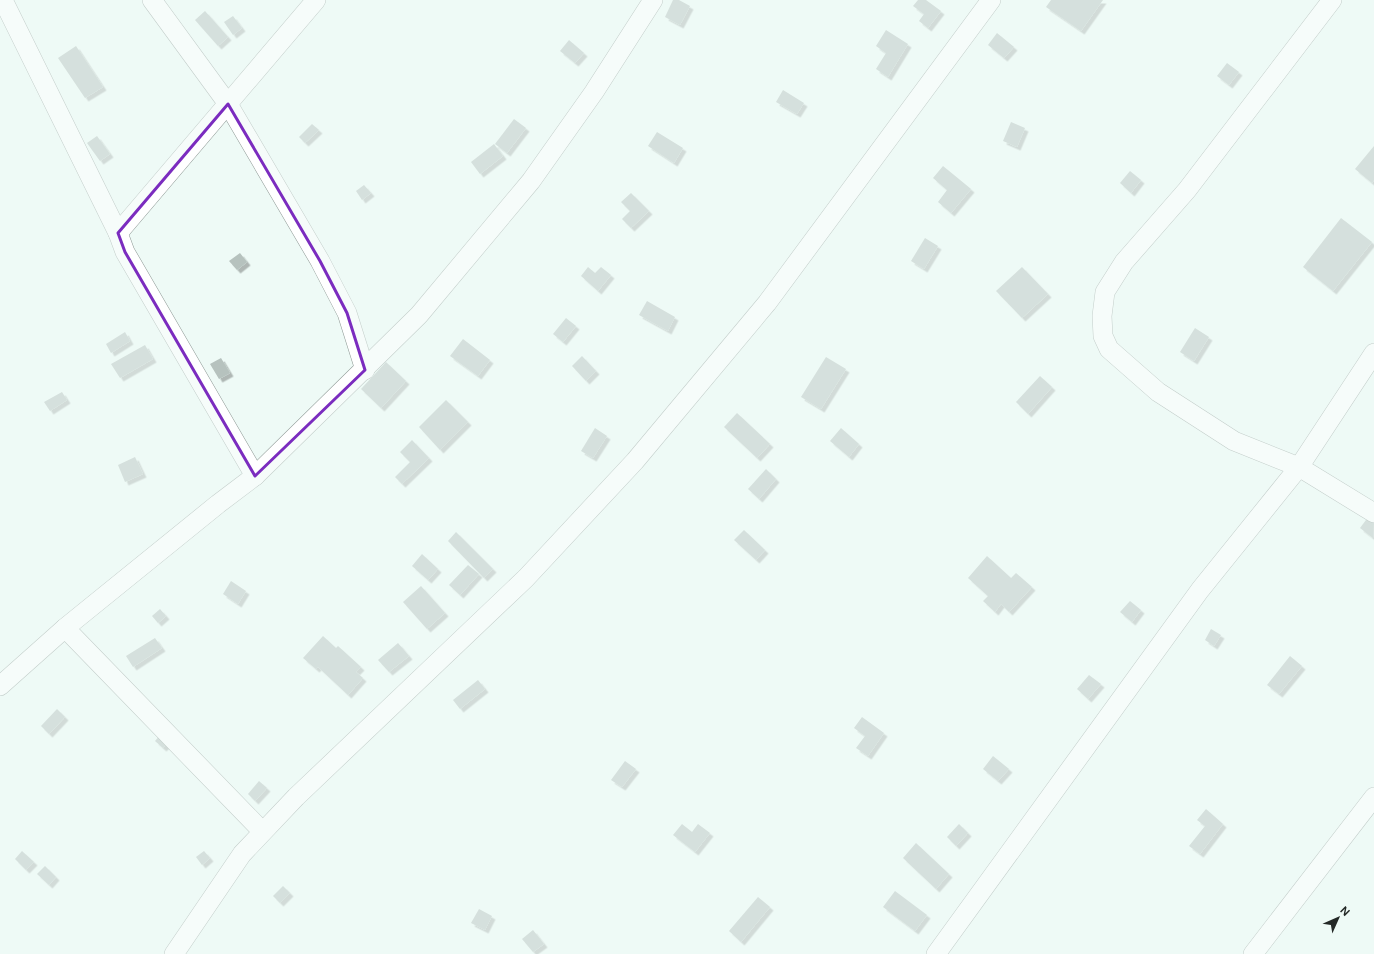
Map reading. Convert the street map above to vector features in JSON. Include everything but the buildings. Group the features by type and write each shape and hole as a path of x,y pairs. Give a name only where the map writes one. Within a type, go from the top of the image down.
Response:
{"street":[{"path":"3,0 118,233 125,252 255,476"},
{"path":"152,0 228,104 320,261 347,313 365,370"},
{"path":"118,233 316,0"},
{"path":"0,686 65,628 218,504 255,476 365,370 419,315 531,180 594,92 652,0"},
{"path":"174,954 242,854 262,831 526,578 636,461 767,303 991,0"},
{"path":"1332,0 1187,190 1124,262 1105,292 1102,316 1103,336 1109,350 1158,392 1234,441 1298,467 1374,513"},
{"path":"936,954 1200,590 1298,467 1374,353"},
{"path":"65,628 262,831"},
{"path":"1253,954 1374,797"}],"highlighted area":[{"path":"228,104 320,261 347,313 365,370 255,476 125,252 118,233"}]}
